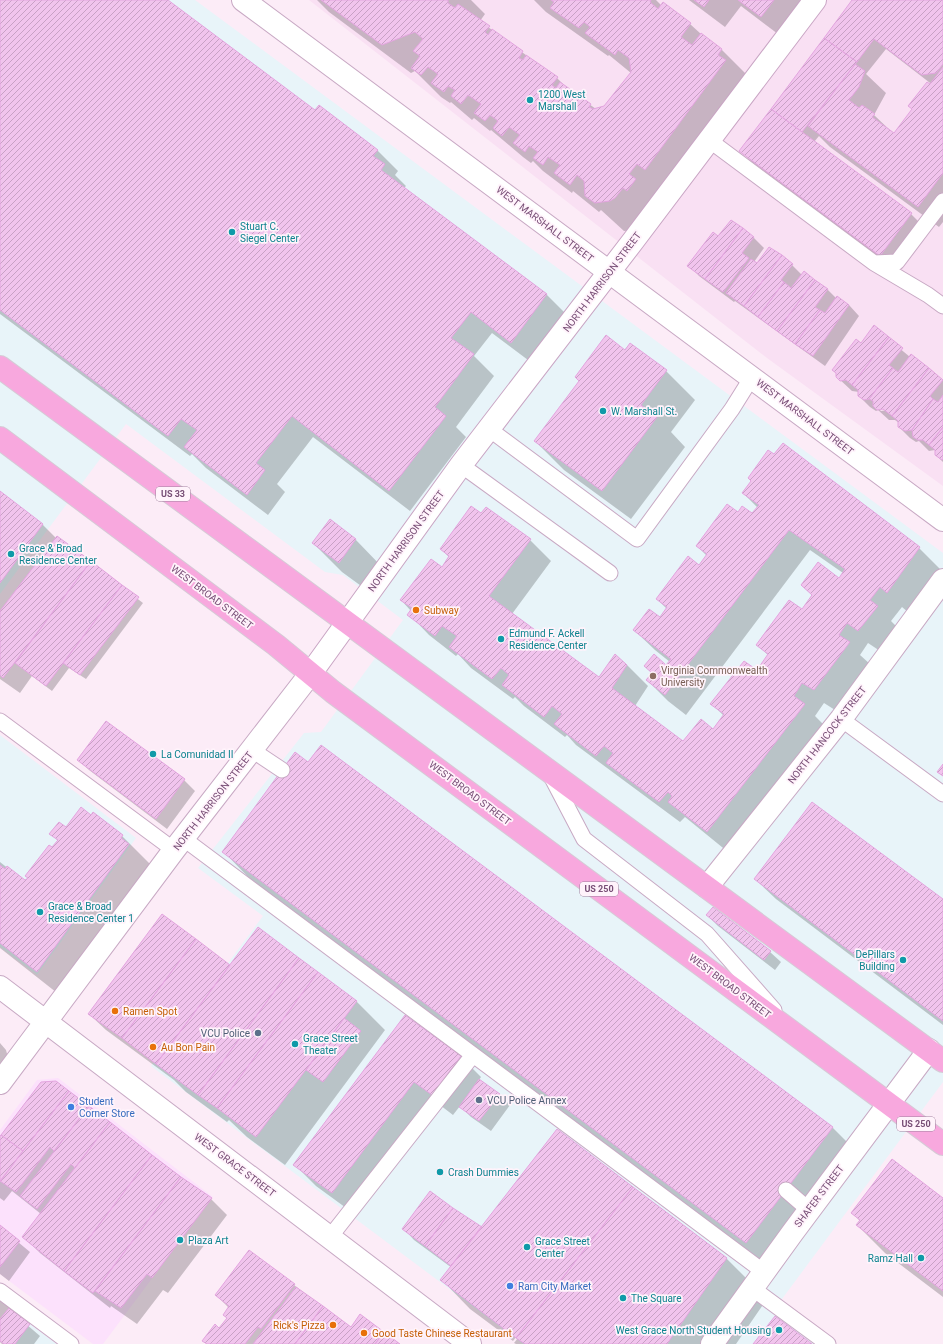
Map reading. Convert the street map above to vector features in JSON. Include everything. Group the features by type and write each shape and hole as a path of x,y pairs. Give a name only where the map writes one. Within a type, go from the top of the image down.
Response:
{"main road":[{"name":"US 33","path":"0,367 346,622"},
{"name":"WEST BROAD STREET","path":"0,438 311,673 333,692 943,1144"},
{"path":"346,622 936,1056"}],"street":[{"name":"NORTH HARRISON STREET","path":"0,1083 179,844 311,673 346,622 461,465 610,272 814,0"},
{"name":"WEST MARSHALL STREET","path":"251,2 943,520"},
{"name":"NORTH HANCOCK STREET","path":"707,887 841,719 943,580"},
{"name":"WEST GRACE STREET","path":"0,987 470,1344"},
{"name":"SHAFER STREET","path":"712,1344 809,1210 889,1104 936,1056"}],"lane":[{"path":"709,140 874,263 928,295 943,306"},
{"path":"874,263 897,262 943,201"},
{"path":"489,429 637,539 732,409 752,378"},
{"path":"461,465 610,574"},
{"path":"841,719 943,794"},
{"path":"0,721 179,844 474,1055 758,1280 828,1344"},
{"path":"252,750 282,770"},
{"path":"548,771 584,839 707,934 794,1034"},
{"path":"330,1238 474,1055"},
{"path":"786,1190 809,1210"},
{"path":"0,1290 71,1344"}],"shaded area":[{"name":"Virginia Commonwealth University","path":"0,0 195,0 943,553 943,1082 779,1303 835,1344 523,1344 151,1066 263,916 198,868 304,733 321,732 403,620 343,575 325,572 126,424 0,594"},
{"path":"309,0 943,0 943,486 767,358"},
{"path":"0,735 136,838 37,975 0,947"},
{"path":"58,1078 213,1197 103,1344 93,1344 0,1274 0,1130 37,1080"},
{"path":"27,1322 57,1344 10,1344"}],"building":[{"name":"Stuart C. Siegel Center","path":"0,0 168,0 315,110 319,105 378,150 373,156 385,164 381,170 547,294 511,343 471,312 451,338 474,354 435,407 446,416 389,491 292,416 256,463 265,470 247,495 184,447 197,430 181,419 168,436 0,310"},
{"name":"1200 West Marshall","path":"321,0 448,0 448,3 455,8 458,4 490,26 485,32 488,35 492,29 523,51 519,58 523,60 526,55 558,77 552,85 556,88 560,82 591,104 589,107 593,109 604,106 631,72 629,58 618,50 615,55 585,33 590,27 584,22 579,28 550,8 554,2 551,0 651,0 650,2 658,9 663,2 691,23 681,37 692,45 701,33 722,49 718,55 726,60 645,170 637,164 629,174 636,179 627,191 623,188 615,198 610,201 595,203 585,196 584,181 577,175 570,185 554,173 560,165 548,157 543,165 533,158 538,152 529,146 525,152 513,143 520,135 509,127 502,136 493,128 498,121 490,115 485,121 474,113 481,104 468,95 461,104 451,96 455,90 448,86 444,92 431,83 438,74 428,67 421,75 411,68 420,56 413,51 423,39 415,32 382,45"},
{"path":"694,0 709,0 704,7"},
{"path":"738,0 774,0 761,17"},
{"path":"852,0 943,0 943,64 936,73 922,75 874,39 857,62 824,38"},
{"path":"824,38 857,62 802,132 771,109"},
{"path":"855,64 865,71 859,87 849,100 859,108 862,105 875,114 872,117 894,133 912,109 908,106 927,82 930,84 943,67 943,173 918,207 808,126"},
{"path":"771,109 912,213 880,256 739,151"},
{"path":"731,220 743,228 705,279 687,266 713,232 718,236"},
{"path":"743,228 754,237 742,253 749,258 723,292 705,279"},
{"path":"769,247 782,255 744,306 726,293 751,259 757,263"},
{"path":"782,255 793,264 781,280 784,282 758,317 744,306"},
{"path":"804,271 815,280 777,331 758,317 784,282 791,288"},
{"path":"815,280 828,289 815,307 820,310 795,344 777,331"},
{"path":"837,296 849,305 813,356 795,344 820,310 825,313"},
{"path":"874,325 889,337 852,385 846,380 840,381 836,377 836,373 832,370 856,339 861,343"},
{"name":"W. Marshall St.","path":"606,335 625,350 630,343 667,370 641,405 657,417 602,491 534,441 579,381 575,377"},
{"path":"889,337 903,348 889,365 893,368 869,399 864,400 858,396 858,390 852,385"},
{"path":"911,354 929,368 892,416 883,409 877,410 873,406 873,401 869,399 893,368 898,372"},
{"path":"929,368 943,380 930,396 933,399 912,430 905,431 898,427 898,421 892,416"},
{"path":"943,395 943,427 929,445 923,440 918,440 913,437 912,430 933,399 938,402"},
{"path":"943,427 942,460 935,455 935,450 929,445"},
{"name":"Edmund F. Ackell Residence Center","path":"783,443 920,547 887,593 880,587 870,600 878,606 858,631 847,623 839,635 850,642 814,690 802,683 794,696 805,704 707,832 668,802 672,796 668,792 659,802 606,763 613,753 604,746 596,756 554,724 562,714 552,706 544,717 502,685 509,675 501,668 492,679 449,647 457,636 442,626 435,636 407,615 412,608 400,600 431,559 442,567 449,556 440,549 471,506 481,513 486,507 531,539 489,596 599,677 615,654 627,665 612,688 683,741 701,719 713,729 724,714 710,704 744,661 757,670 768,654 756,645 789,600 802,609 812,595 801,585 818,562 839,578 845,569 789,530 665,695 646,680 652,673 644,666 654,654 666,665 671,659 633,630 649,609 660,617 667,607 656,599 688,556 699,565 707,554 696,546 727,504 738,512 742,506 752,513 759,505 742,493 751,481 748,478 768,450 774,454"},
{"name":"Grace & Broad Residence Center","path":"0,491 43,524 0,583"},
{"path":"330,519 356,539 339,563 312,543"},
{"path":"57,536 91,561 3,678 0,675 0,611"},
{"path":"91,561 122,585 46,686 15,663"},
{"path":"122,585 139,597 80,675 63,663"},
{"path":"106,721 185,779 156,819 77,760"},
{"path":"321,745 833,1127 746,1243 222,852 295,752 308,762"},
{"path":"943,764 943,776 937,772"},
{"name":"DePillars Building","path":"812,802 943,899 943,1021 754,879"},
{"name":"Grace & Broad Residence Center 1","path":"81,807 91,815 93,812 123,835 121,838 129,844 37,972 0,943 0,865 5,869 7,866 25,880 28,878 25,876 49,845 52,847 58,840 49,834 59,822 66,827"},
{"path":"713,907 771,951 764,960 706,915"},
{"path":"162,914 196,939 122,1038 88,1014"},
{"path":"258,927 299,958 198,1095 156,1064"},
{"path":"196,939 230,965 156,1064 122,1038"},
{"name":"VCU Police","path":"299,958 318,972 217,1108 198,1095"},
{"name":"Grace Street Theater","path":"318,972 357,1001 256,1137 217,1108"},
{"path":"405,1015 461,1056 432,1095 414,1082 332,1193 293,1165"},
{"path":"344,1018 361,1031 323,1082 306,1070"},
{"name":"VCU Police Annex","path":"479,1079 500,1094 479,1121 459,1107"},
{"path":"56,1081 69,1091 23,1151 1,1135 41,1082"},
{"path":"69,1091 89,1106 54,1151 50,1147 16,1192 0,1181"},
{"path":"89,1106 110,1122 75,1168 71,1164 37,1209 20,1196"},
{"path":"110,1122 152,1155 64,1271 22,1237"},
{"name":"Grace Street Center","path":"557,1129 633,1187 516,1338 440,1280"},
{"path":"1,1135 23,1151 0,1182 0,1136"},
{"path":"152,1155 181,1177 93,1293 64,1271"},
{"name":"Ramz Hall","path":"892,1159 943,1198 943,1291 856,1225 860,1220 851,1213"},
{"path":"181,1177 212,1198 152,1278 147,1274 121,1308 95,1291"},
{"name":"The Square","path":"633,1187 727,1258 667,1344 525,1344 516,1338"},
{"path":"430,1191 453,1208 425,1246 402,1229"},
{"path":"453,1208 482,1227 451,1266 425,1246"},
{"path":"0,1225 20,1241 0,1267"},
{"path":"249,1250 295,1284 261,1329 258,1327 245,1344 207,1344 202,1341 215,1324 219,1328 227,1318 223,1315 229,1306 215,1295"},
{"path":"296,1287 323,1306 295,1344 253,1344"},
{"path":"323,1306 351,1327 360,1314 384,1332 375,1344 295,1344"},
{"path":"9,1308 30,1324 15,1344 4,1344 0,1341 0,1319"},
{"name":"West Grace North Student Housing","path":"775,1316 812,1344 753,1344"},
{"path":"384,1332 400,1344 375,1344"}],"place":[{"name":"1200 West Marshall","path":"530,100"},
{"name":"Stuart C. Siegel Center","path":"232,232"},
{"name":"W. Marshall St.","path":"603,411"},
{"name":"Grace & Broad Residence Center","path":"11,554"},
{"name":"Subway","path":"416,610"},
{"name":"Edmund F. Ackell Residence Center","path":"501,639"},
{"name":"Virginia Commonwealth University","path":"653,676"},
{"name":"La Comunidad II","path":"153,754"},
{"name":"Grace & Broad Residence Center 1","path":"40,912"},
{"name":"DePillars Building","path":"903,960"},
{"name":"Ramen Spot","path":"115,1011"},
{"name":"VCU Police","path":"258,1033"},
{"name":"Grace Street Theater","path":"295,1044"},
{"name":"Au Bon Pain","path":"153,1047"},
{"name":"VCU Police Annex","path":"479,1100"},
{"name":"Student Corner Store","path":"71,1107"},
{"name":"Crash Dummies","path":"440,1172"},
{"name":"Plaza Art","path":"180,1240"},
{"name":"Grace Street Center","path":"527,1247"},
{"name":"Ramz Hall","path":"921,1258"},
{"name":"Ram City Market","path":"510,1286"},
{"name":"The Square","path":"623,1298"},
{"name":"Rick's Pizza","path":"333,1325"},
{"name":"West Grace North Student Housing","path":"779,1330"},
{"name":"Good Taste Chinese Restaurant","path":"364,1333"}]}
